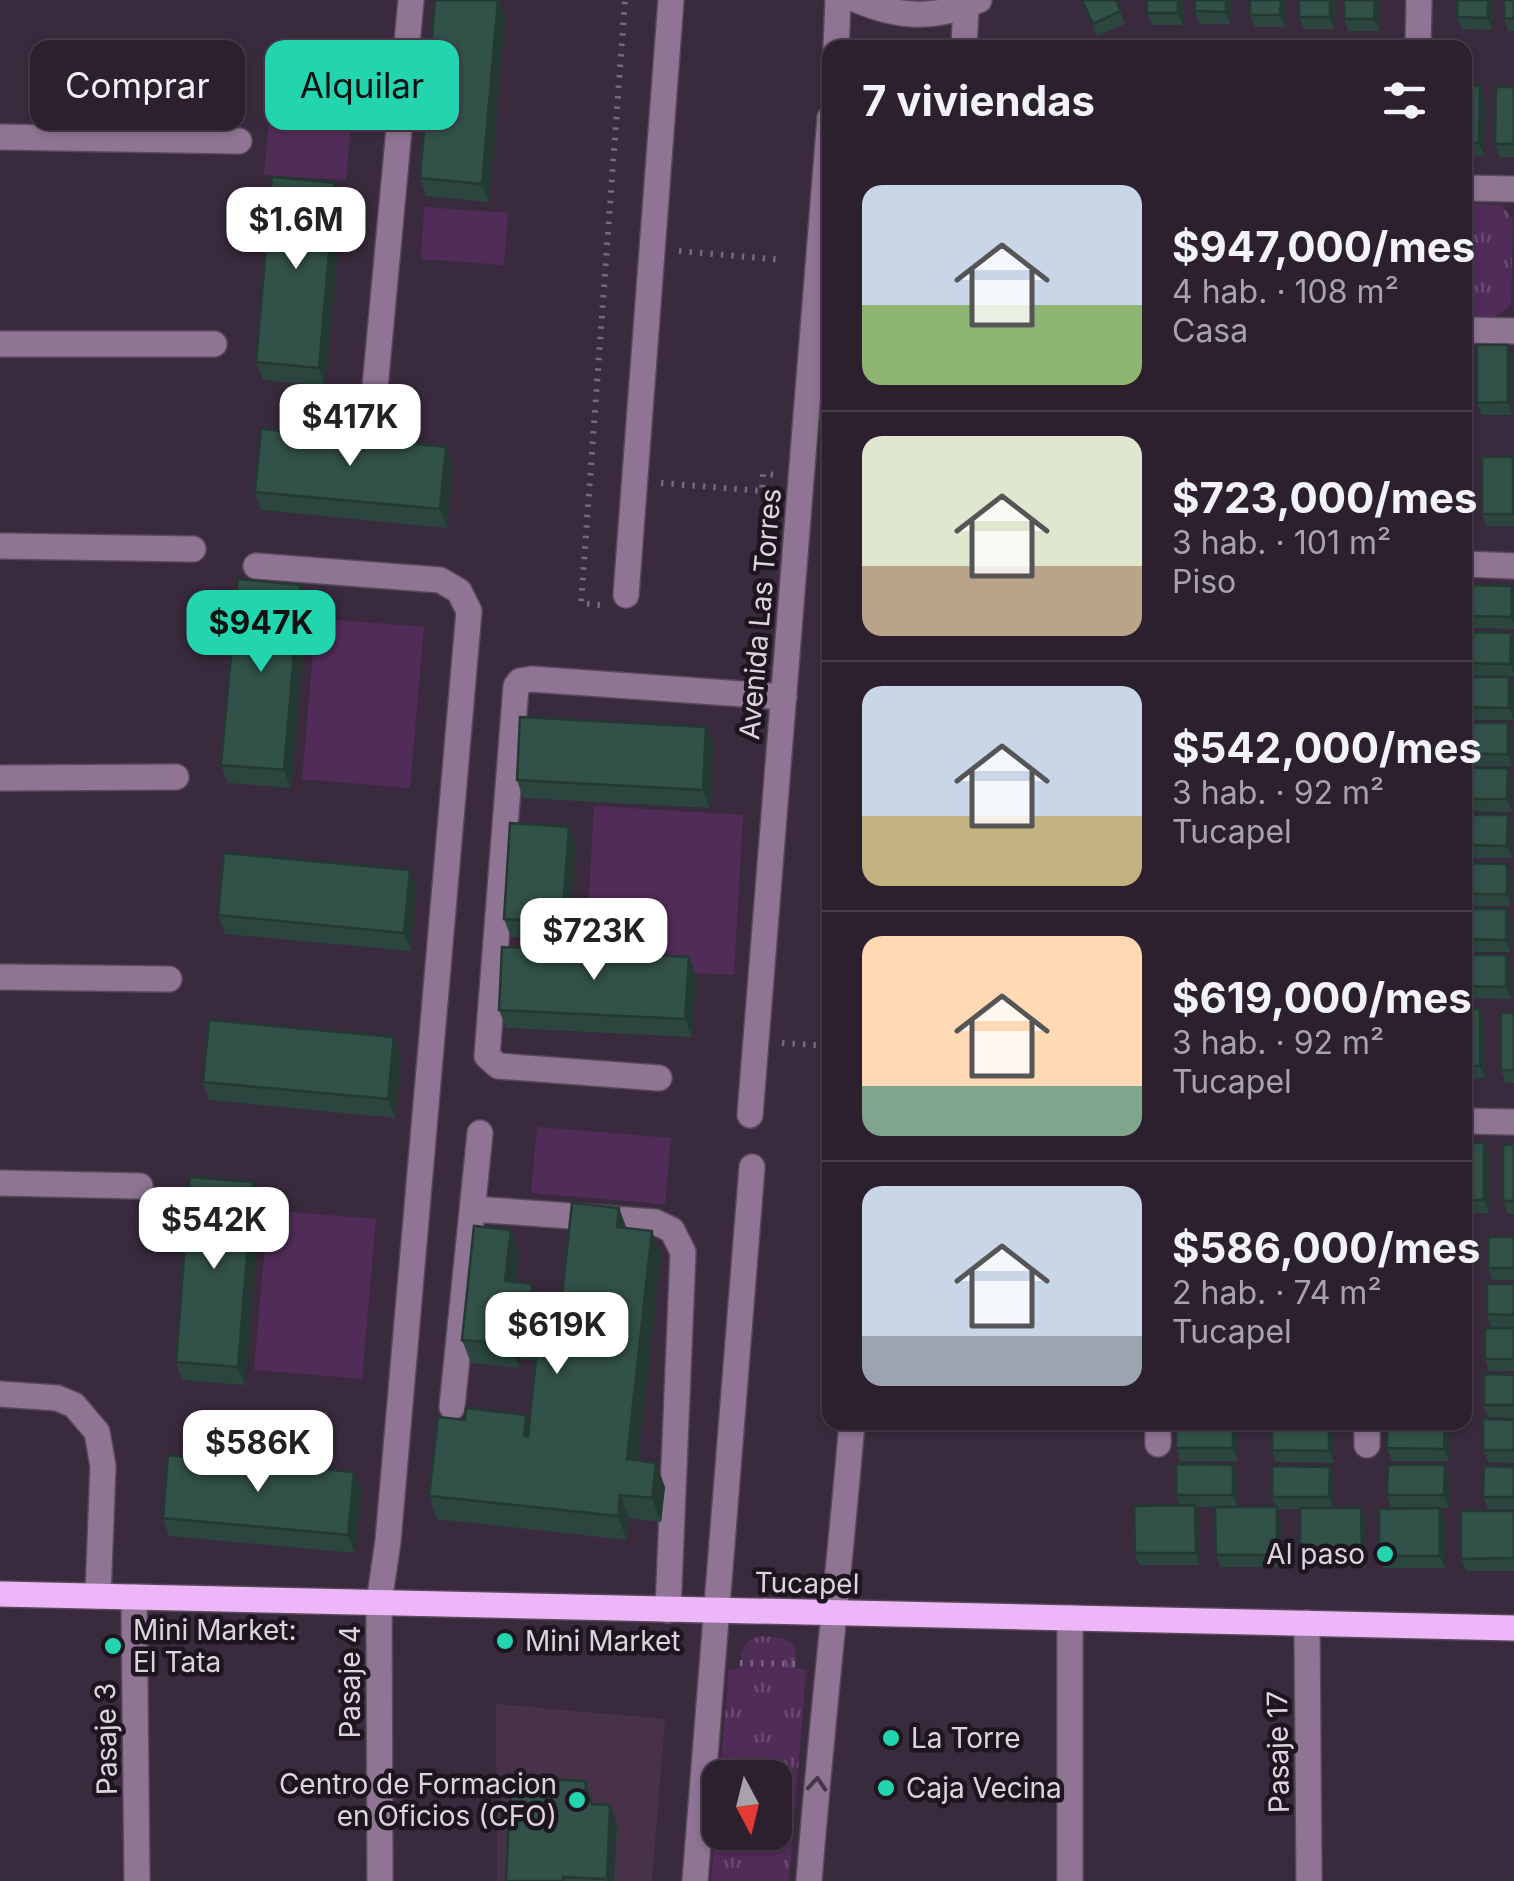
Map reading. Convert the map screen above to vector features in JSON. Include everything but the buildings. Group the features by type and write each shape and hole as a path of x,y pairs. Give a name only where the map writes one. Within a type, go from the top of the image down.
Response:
{"main road":[{"name":"Tucapel","path":"0,1594 1514,1628"}],"street":[{"path":"376,387 411,0"},
{"path":"626,595 672,0"},
{"path":"836,40 838,0"},
{"path":"857,0 919,16 973,3 966,40"},
{"path":"1418,40 1419,0"},
{"path":"0,137 239,141"},
{"path":"1472,188 1514,189"},
{"name":"Avenida Las Torres","path":"750,1115 822,217"},
{"path":"1472,330 1514,332"},
{"path":"0,344 214,344"},
{"path":"0,546 194,549"},
{"path":"1472,564 1514,566"},
{"name":"Pasaje 4","path":"256,566 430,578 450,584 469,611 388,1541 379,1603 380,1881"},
{"path":"660,1078 498,1066 487,1056 516,686 531,679 784,697"},
{"path":"0,778 176,778"},
{"path":"0,977 169,980"},
{"path":"1472,1120 1514,1122"},
{"path":"452,1408 480,1133"},
{"path":"695,1881 752,1167"},
{"path":"0,1183 140,1186"},
{"path":"473,1209 655,1222 672,1230 683,1252 668,1610"},
{"path":"0,1394 57,1398 88,1417 97,1432 103,1466 98,1596"},
{"path":"809,1881 851,1430"},
{"name":"Pasaje 3","path":"134,1597 137,1881"},
{"path":"1070,1618 1070,1881"},
{"name":"Pasaje 17","path":"1307,1623 1310,1881"}],"path":[{"path":"625,0 582,604 613,607 614,594 626,595"},
{"path":"652,249 783,260"},
{"path":"635,481 762,491 763,474 801,478"},
{"path":"756,1041 822,1045"},
{"path":"713,1663 827,1664"}],"shaded area":[{"name":"Centro de Formacion en Oficios (CFO)","path":"496,1704 665,1719 652,1881 497,1881"}],"green space":[{"path":"268,130 350,130 346,180 264,175"},
{"path":"1472,203 1501,205 1513,219 1511,305 1493,318 1472,317"},
{"path":"424,207 508,213 504,265 421,259"},
{"path":"316,618 424,627 410,788 302,779"},
{"path":"594,806 743,815 734,975 585,967"},
{"path":"537,1127 671,1138 665,1204 531,1193"},
{"path":"268,1210 376,1219 362,1379 254,1370"},
{"path":"761,1636 789,1642 795,1651 796,1668 806,1670 792,1844 792,1760 721,1760 729,1669 740,1669 744,1648 750,1640"},
{"path":"714,1850 791,1850 789,1881 711,1881"}],"place":[{"name":"Al paso","path":"1385,1554"},
{"name":"Mini Market","path":"505,1641"},
{"name":"Mini Market: El Tata","path":"113,1646"},
{"name":"La Torre","path":"891,1738"},
{"name":"Caja Vecina","path":"886,1788"},
{"name":"Centro de Formacion en Oficios (CFO)","path":"577,1800"}]}
